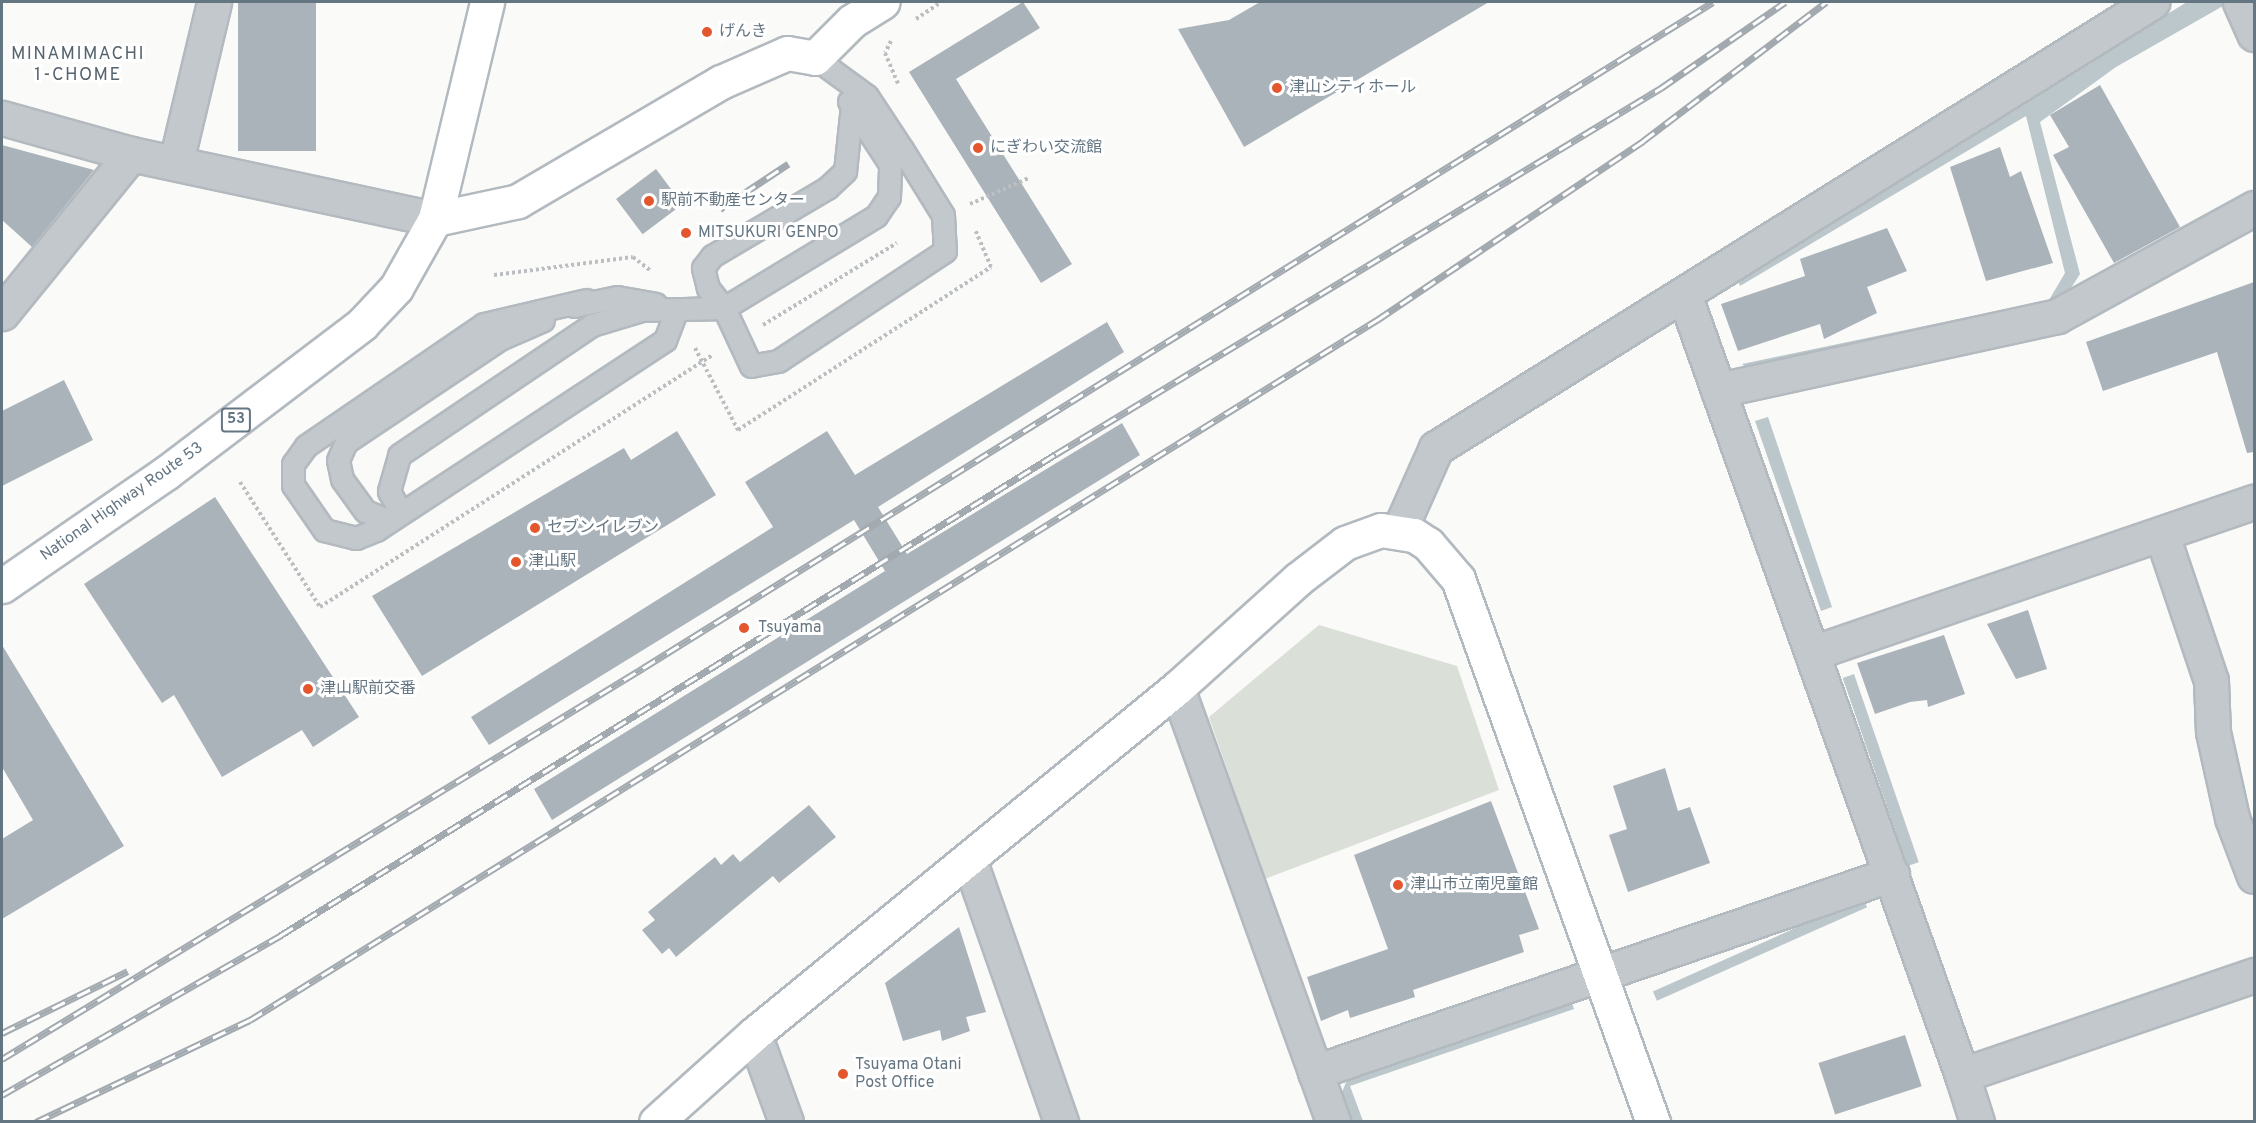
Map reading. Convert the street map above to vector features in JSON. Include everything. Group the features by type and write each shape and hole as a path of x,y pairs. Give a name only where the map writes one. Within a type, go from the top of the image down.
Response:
{"main road":[{"name":"National Highway Route 53","path":"2,586 166,474 362,324 396,288 435,219 487,2"},
{"path":"435,219 528,197 721,82 787,53 822,64 852,21 883,2"},
{"path":"656,1122 754,1034 1177,688 1345,543 1382,530 1399,531 1428,544 1458,579 1603,973 1653,1122"}],"street":[{"path":"176,162 214,2"},
{"path":"1399,531 1436,448 2152,2"},
{"path":"2240,2 2254,34"},
{"path":"2,118 132,154 435,219"},
{"path":"2,313 132,154"},
{"path":"1718,390 2057,316 2254,207"},
{"path":"1684,294 1892,874 1977,1122"},
{"path":"1812,653 2254,502"},
{"path":"2162,535 2211,681 2213,732 2228,797 2254,876"},
{"path":"1177,688 1333,1122"},
{"path":"969,859 1061,1122"},
{"path":"1315,1072 1892,874"},
{"path":"1962,1075 2254,975"},
{"path":"754,1034 786,1122"}],"lane":[{"path":"395,517 389,478 409,446 592,325 642,310 677,309 685,305 724,308 876,216 889,197 890,164 822,64"},
{"path":"822,64 867,96 943,215 945,251 934,261 778,361 751,366 737,341 724,308 708,288 703,268 712,256 826,188 845,171 852,105"},
{"path":"617,297 677,309 665,340 395,517 356,538 324,530 293,485 298,454 484,324 586,300 617,297"},
{"path":"395,517 365,511 342,479 338,460 346,442 500,339 586,300"}],"path":[{"path":"966,206 1029,178"},
{"path":"737,341 943,215"},
{"path":"494,275 633,257 644,265"},
{"path":"240,482 320,606 699,362"}],"shaded area":[{"path":"2187,2 2230,2 2116,67 2040,122 2080,274 2055,313 1756,376 1742,364 2049,300 2065,273 2026,116 1740,286 1737,278"},
{"path":"1768,417 1832,607 1821,611 1755,421"},
{"path":"1319,625 1457,666 1499,790 1265,879 1209,717"},
{"path":"1854,674 1919,862 1907,866 1843,678"},
{"path":"1863,898 1867,907 1657,1001 1653,992"},
{"path":"1571,1000 1574,1009 1350,1086 1363,1121 1351,1121 1341,1095 1348,1077"}],"building":[{"path":"238,2 316,2 316,151 238,151"},
{"path":"1023,2 1040,28 956,79 1072,264 1041,283 909,72"},
{"name":"津山シティホール","path":"1260,2 1489,2 1244,147 1178,29 1229,20"},
{"path":"2100,85 2180,227 2114,263 2053,155 2069,147 2050,115"},
{"path":"2,145 94,170 32,247 2,220"},
{"path":"2000,147 2010,177 2021,171 2053,263 1986,281 1950,167"},
{"name":"駅前不動産センター","path":"656,169 682,204 643,234 616,199"},
{"path":"1887,228 1907,271 1867,287 1877,313 1824,339 1820,324 1738,351 1721,304 1805,276 1800,259"},
{"path":"2254,282 2254,452 2247,453 2217,352 2103,391 2086,342"},
{"path":"1107,322 1124,352 878,507 907,554 1122,423 1140,455 552,820 534,789 885,571 854,520 489,745 471,717 773,527 745,482 827,431 855,475"},
{"path":"64,380 93,440 2,486 2,411"},
{"name":"津山駅","path":"677,431 716,495 422,676 372,596 624,448 631,460"},
{"path":"215,497 359,717 313,747 302,730 222,777 174,695 162,703 84,584"},
{"path":"2028,610 2047,669 2016,679 1987,624"},
{"path":"1944,635 1965,694 1928,707 1927,700 1910,702 1875,714 1857,663"},
{"path":"2,645 124,846 2,919 2,839 33,820 2,767"},
{"path":"1665,768 1678,811 1690,807 1710,863 1628,892 1609,835 1627,829 1613,786"},
{"path":"1491,801 1539,929 1519,935 1524,952 1413,990 1415,997 1350,1018 1348,1010 1321,1021 1307,977 1388,949 1354,855"},
{"path":"809,805 836,837 779,883 773,876 676,957 669,948 662,954 642,930 655,920 648,912 715,857 721,865 733,854 740,862"},
{"path":"959,927 986,1012 966,1017 970,1031 942,1041 940,1030 903,1041 885,983"},
{"path":"1905,1035 1922,1086 1835,1114 1818,1063"}],"railway":[{"path":"2,1059 643,668 1713,2"},
{"path":"2,1095 281,935 1056,454 1661,88 1785,2"},
{"path":"36,1122 250,1020 1377,320 1643,141 1826,2"},
{"path":"720,209 788,164"},
{"path":"2,1033 128,971"}],"place":[{"name":"げんき","path":"707,32"},
{"name":"津山シティホール","path":"1277,88"},
{"name":"にぎわい交流館","path":"978,148"},
{"name":"駅前不動産センター","path":"649,201"},
{"name":"MITSUKURI GENPO","path":"686,233"},
{"name":"セブンイレブン","path":"535,528"},
{"name":"津山駅","path":"516,562"},
{"name":"Tsuyama","path":"744,628"},
{"name":"津山駅前交番","path":"308,689"},
{"name":"津山市立南児童館","path":"1398,885"},
{"name":"Tsuyama Otani Post Office","path":"843,1074"}],"district":[{"name":"MINAMIMACHI 1-CHOME","path":"78,66"}]}
